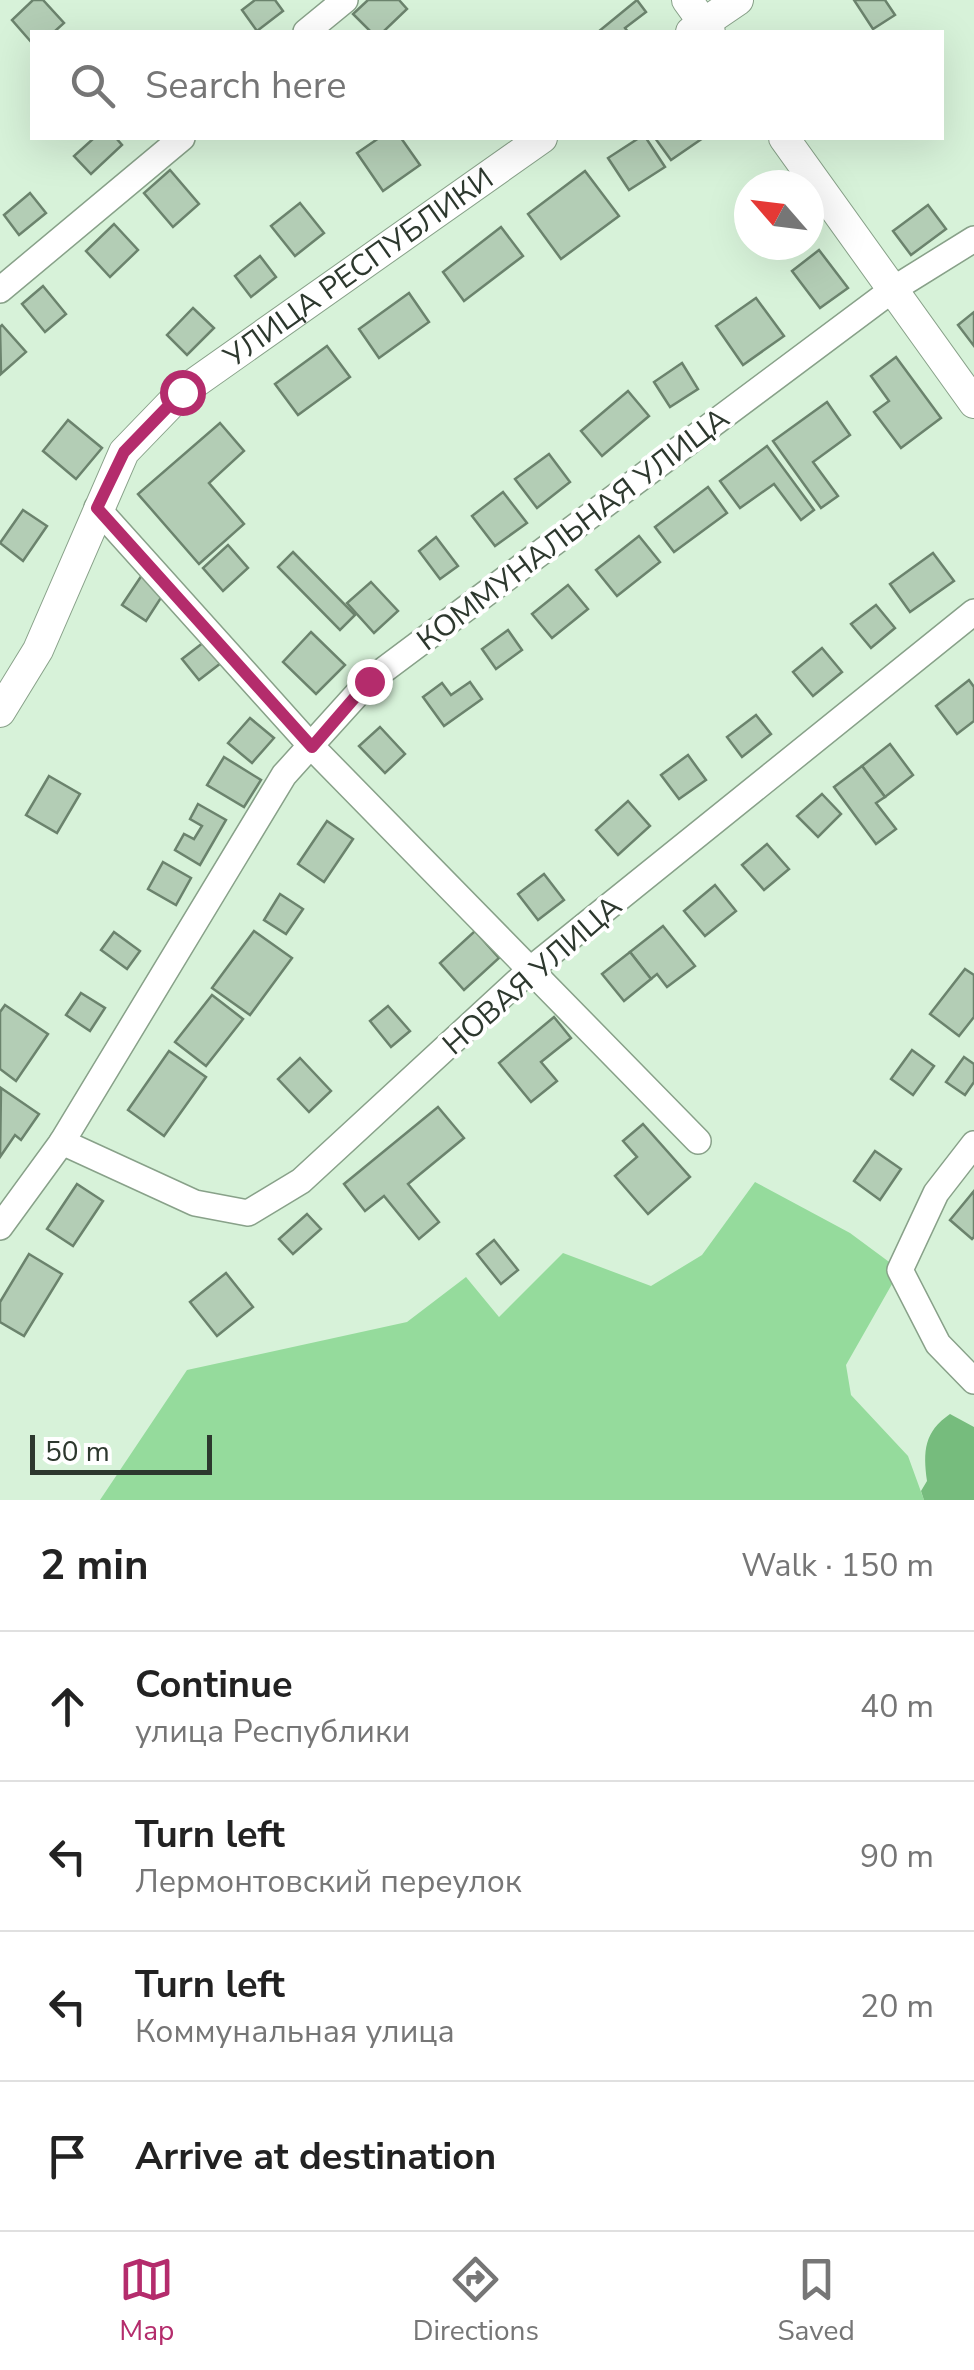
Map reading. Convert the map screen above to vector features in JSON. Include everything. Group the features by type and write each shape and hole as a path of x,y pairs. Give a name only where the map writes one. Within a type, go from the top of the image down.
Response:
{"main road":[{"path":"698,22 738,0"},
{"name":"УЛИЦА РЕСПУБЛИКИ","path":"0,712 38,650 124,452 182,392 539,140"},
{"path":"785,140 974,403"}],"street":[{"path":"308,30 345,0"},
{"path":"0,290 180,140"},
{"name":"КОММУНАЛЬНАЯ УЛИЦА","path":"0,1227 62,1142 284,775 369,681 892,290 974,239"},
{"path":"97,508 312,747 698,1141"},
{"name":"НОВАЯ УЛИЦА","path":"62,1142 195,1204 248,1213 301,1181 531,969 974,612"},
{"path":"974,1144 936,1193 900,1270 938,1344 974,1381"}],"shaded area":[{"path":"755,1182 850,1233 900,1270 846,1365 851,1395 908,1456 924,1500 100,1500 187,1370 407,1322 466,1277 499,1317 563,1253 651,1286 702,1255"},
{"path":"950,1414 974,1427 974,1500 924,1500 921,1491 927,1481 927,1443 935,1428"}],"building":[{"path":"33,0 43,0 64,23 56,30 30,30 30,41 12,20"},
{"path":"255,0 275,0 283,11 256,30 242,10"},
{"path":"368,0 399,0 407,9 385,30 369,30 353,14"},
{"path":"637,0 646,12 626,30 600,30"},
{"path":"854,0 885,0 895,15 873,29"},
{"path":"92,140 118,140 122,145 91,174 74,156"},
{"path":"376,140 402,140 420,165 383,191 357,153"},
{"path":"636,140 647,140 665,167 629,190 608,158"},
{"path":"656,140 700,140 671,160"},
{"path":"170,170 199,204 173,227 144,193"},
{"path":"585,171 619,216 561,259 528,214"},
{"path":"30,193 46,213 19,235 4,215"},
{"path":"300,203 324,233 295,256 271,226"},
{"path":"928,205 946,229 911,255 893,231"},
{"path":"114,224 138,250 110,277 86,251"},
{"path":"501,227 523,256 464,301 443,272"},
{"path":"260,256 276,277 251,297 235,276"},
{"path":"824,257 848,288 820,308 792,271 806,260 824,260"},
{"path":"43,286 66,314 45,332 22,304"},
{"path":"409,293 429,322 379,358 359,329"},
{"path":"756,298 784,336 743,365 716,326"},
{"path":"193,308 214,328 187,355 167,335"},
{"path":"974,312 974,346 958,325"},
{"path":"0,327 26,352 1,374"},
{"path":"327,346 350,377 298,415 275,384"},
{"path":"896,357 941,418 901,448 874,412 889,401 871,376"},
{"path":"682,363 698,389 670,407 654,382"},
{"path":"628,391 649,416 602,456 581,431"},
{"path":"827,402 850,435 813,462 838,496 821,508 773,441"},
{"path":"68,420 102,448 76,479 43,451"},
{"path":"220,423 244,451 209,483 244,524 199,564 138,494"},
{"path":"767,446 814,510 801,520 774,484 740,508 720,481"},
{"path":"549,454 570,482 537,508 515,479"},
{"path":"708,487 727,513 674,552 655,527"},
{"path":"503,492 527,523 495,546 472,516"},
{"path":"23,510 47,526 23,561 0,543"},
{"path":"639,536 660,562 617,596 596,570"},
{"path":"436,537 458,566 440,579 419,551"},
{"path":"228,545 248,568 223,591 203,568"},
{"path":"293,552 355,615 340,630 278,567"},
{"path":"933,553 954,581 910,612 890,584"},
{"path":"142,575 166,590 146,621 122,605"},
{"path":"371,582 398,611 374,633 347,603"},
{"path":"568,585 588,609 552,638 532,614"},
{"path":"876,605 895,628 871,648 851,624"},
{"path":"508,630 522,650 496,669 482,649"},
{"path":"311,632 345,665 316,694 283,662"},
{"path":"204,642 221,663 199,680 182,659"},
{"path":"822,648 842,672 813,696 793,672"},
{"path":"969,680 974,687 974,721 957,734 936,706"},
{"path":"470,682 482,699 444,726 423,697 442,683 451,695"},
{"path":"756,715 771,734 742,757 727,737"},
{"path":"250,718 274,738 252,763 228,743"},
{"path":"380,727 405,754 385,773 359,746"},
{"path":"890,744 913,775 885,797 862,766"},
{"path":"688,755 706,780 679,799 661,775"},
{"path":"224,757 261,780 244,807 207,785"},
{"path":"862,766 885,797 876,803 896,829 876,844 834,787"},
{"path":"49,776 80,794 57,833 26,815"},
{"path":"822,794 841,814 818,837 797,816"},
{"path":"628,801 650,826 618,855 596,830"},
{"path":"198,804 226,820 200,865 175,850 184,834 194,839 202,826 190,819"},
{"path":"327,821 353,839 324,882 298,864"},
{"path":"767,844 789,869 764,890 742,865"},
{"path":"163,862 191,878 176,905 148,889"},
{"path":"544,874 564,900 538,920 518,894"},
{"path":"715,885 736,911 705,936 684,911"},
{"path":"280,894 303,909 286,934 264,920"},
{"path":"663,926 695,966 667,987 657,974 651,979 630,952"},
{"path":"254,931 292,958 250,1015 212,988"},
{"path":"475,931 499,958 464,990 440,963"},
{"path":"114,932 140,951 127,969 101,950"},
{"path":"630,952 651,979 624,1001 602,974"},
{"path":"965,969 974,975 974,1017 959,1036 930,1014"},
{"path":"81,993 105,1008 90,1031 66,1015"},
{"path":"212,995 243,1019 206,1066 175,1042"},
{"path":"5,1005 48,1034 16,1081 0,1069 0,1012"},
{"path":"388,1006 410,1031 391,1047 370,1021"},
{"path":"554,1017 571,1038 541,1062 557,1081 531,1102 499,1063"},
{"path":"912,1050 934,1066 913,1095 891,1079"},
{"path":"169,1051 206,1077 164,1136 128,1110"},
{"path":"964,1057 974,1064 974,1082 965,1095 946,1082"},
{"path":"300,1058 331,1091 309,1112 278,1079"},
{"path":"1,1088 39,1114 21,1140 15,1135 0,1157"},
{"path":"438,1107 464,1138 408,1184 439,1222 419,1239 384,1196 365,1211 344,1184"},
{"path":"643,1124 690,1177 648,1214 615,1176 637,1157 623,1141"},
{"path":"875,1151 901,1169 880,1200 854,1181"},
{"path":"77,1184 103,1201 73,1246 47,1229"},
{"path":"974,1191 974,1237 972,1239 950,1220"},
{"path":"307,1214 321,1229 293,1254 279,1239"},
{"path":"494,1240 518,1270 501,1284 477,1254"},
{"path":"29,1254 62,1274 24,1336 0,1322 0,1302"},
{"path":"226,1273 253,1307 217,1336 190,1302"}],"route":[{"path":"182,392 124,452 97,508 312,747 369,681"}]}
